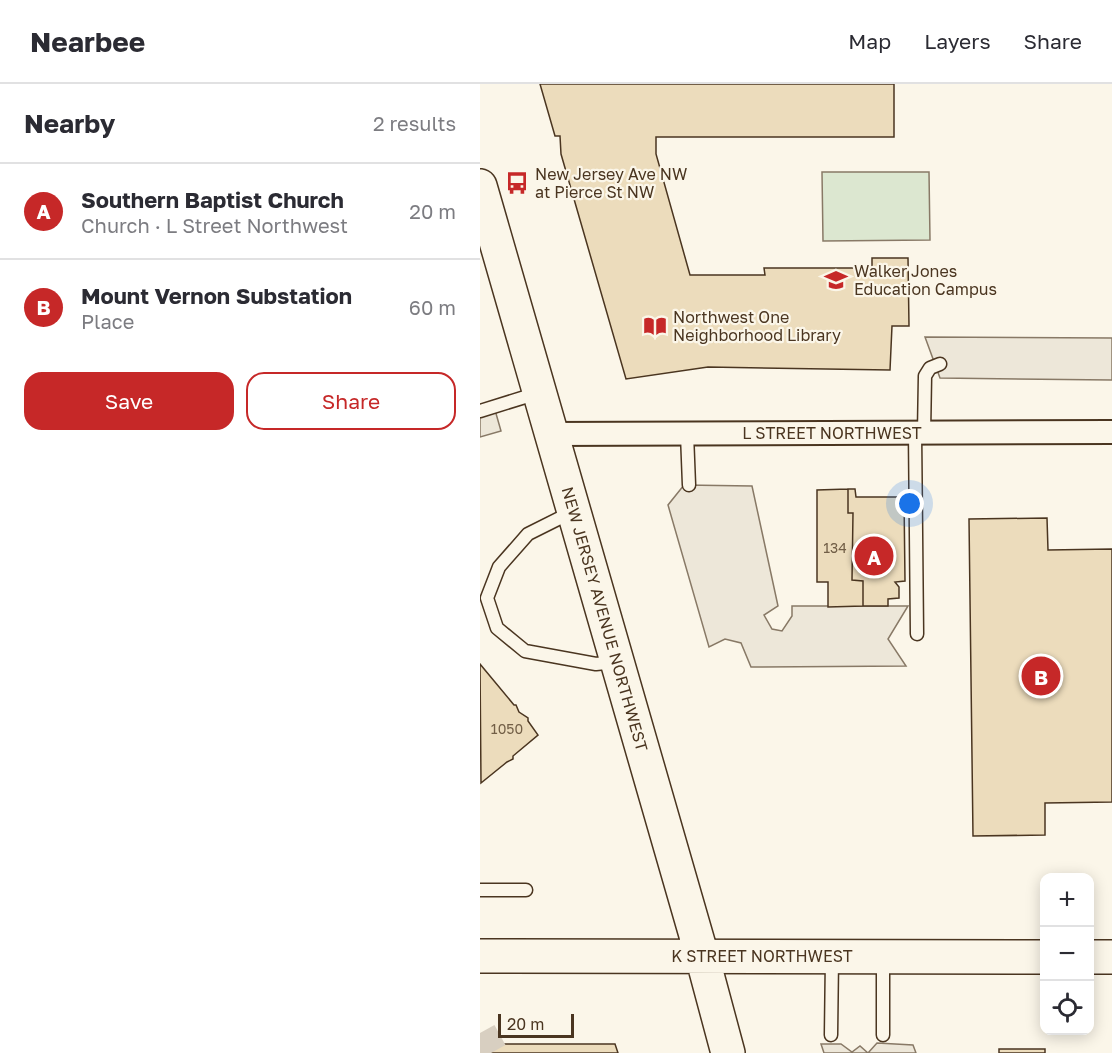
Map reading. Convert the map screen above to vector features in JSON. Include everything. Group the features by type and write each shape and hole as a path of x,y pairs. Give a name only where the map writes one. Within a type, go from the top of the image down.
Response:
{"main road":[{"name":"NEW JERSEY AVENUE NORTHWEST","path":"480,186 496,261 539,393 574,512 728,1053"},
{"name":"K STREET NORTHWEST","path":"480,956 1040,957"},
{"path":"1094,957 1112,957"}],"street":[{"name":"L STREET NORTHWEST","path":"551,434 1112,432"}],"lane":[{"path":"916,634 920,433 925,376 930,368 940,364"},
{"path":"480,411 539,393"},
{"path":"687,434 689,485"},
{"path":"574,512 528,534 499,567 488,598 497,628 525,651 596,664 617,662"},
{"path":"480,890 526,890"},
{"path":"831,1035 832,957"},
{"path":"883,957 883,1035"}],"green space":[{"path":"822,172 929,172 930,240 823,241"}],"shaded area":[{"path":"925,337 1112,338 1112,380 940,378"},
{"path":"493,403 501,431 480,437 480,407"},
{"path":"684,485 752,486 778,606 764,615 772,629 782,631 792,616 792,606 908,606 888,639 906,666 751,667 741,643 725,639 709,647 668,505"},
{"path":"877,1043 913,1045 916,1053 868,1053"},
{"path":"821,1044 841,1044 852,1052 860,1046 868,1053 824,1053"}],"building":[{"path":"540,84 894,84 894,137 656,137 656,154 690,275 765,275 764,268 872,268 872,258 908,258 909,326 892,326 890,370 708,367 626,379 561,154 560,136 555,136"},
{"path":"848,489 855,489 856,497 904,497 905,581 895,582 899,587 899,598 888,599 888,606 863,606 863,581 852,580 853,513 848,513"},
{"path":"848,489 848,513 853,513 852,580 863,581 863,606 828,607 828,582 817,582 817,490"},
{"path":"1047,518 1048,550 1112,549 1112,802 1045,803 1045,835 973,836 969,519"},
{"path":"480,664 516,705 519,712 528,718 538,735 513,756 513,759 481,783"},
{"path":"480,1044 615,1044 618,1053 480,1053"},
{"path":"999,1049 1045,1049 1045,1053 999,1053"}],"tunnel":[{"path":"480,1033 491,1053"}],"place":[{"name":"New Jersey Ave NW at Pierce St NW","path":"517,183"},
{"name":"Walker Jones Education Campus","path":"836,280"},
{"name":"Northwest One Neighborhood Library","path":"655,326"},
{"name":"Southern Baptist Church","path":"874,556"},
{"name":"Mount Vernon Substation","path":"1041,676"}]}
